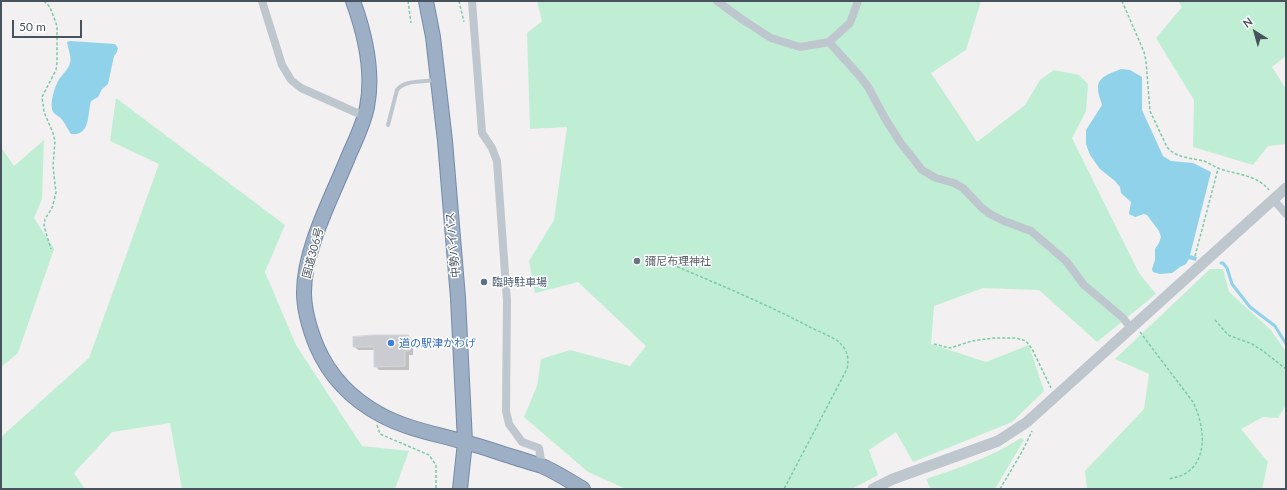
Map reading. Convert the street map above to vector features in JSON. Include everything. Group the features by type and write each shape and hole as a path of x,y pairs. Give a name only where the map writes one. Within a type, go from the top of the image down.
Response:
{"highway":[{"name":"国道306号","path":"353,1 364,34 368,58 367,106 319,227 307,266 304,292 308,321 313,337 323,359 333,375 348,392 381,415 419,430 465,442 542,466 583,489"},
{"name":"中勢バイパス","path":"426,1 433,37 446,149 458,298 465,442 460,489"}],"street":[{"path":"262,1 282,65 291,80 301,88 364,116"},
{"path":"472,1 482,133 492,148 497,161 506,301 506,411 509,424 522,442 539,448 542,466"},
{"path":"717,1 771,38 800,47 829,42 850,23 858,1"},
{"path":"829,42 868,87 900,142 922,170 936,178 954,183 963,188 982,208 990,214 1031,231 1066,262 1084,285 1133,327"},
{"path":"873,489 893,479 998,441 1027,422 1286,188"},
{"path":"1274,199 1286,214"}],"lane":[{"path":"388,125 396,90 398,88 404,84 438,80"}],"path":[{"path":"44,1 50,7 57,26 56,70 42,97 44,112 54,133 55,141 53,166 56,193 52,208 45,219 44,226 51,249"},
{"path":"408,1 411,23"},
{"path":"459,1 464,24"},
{"path":"1122,1 1144,52 1150,111 1167,147 1177,155 1206,162 1218,168 1252,177 1261,182 1268,189 1274,199"},
{"path":"1195,256 1218,168"},
{"path":"654,257 736,291 789,316 840,342 846,351 849,360 847,369 784,489"},
{"path":"1215,320 1228,334 1246,341 1263,351 1286,369"},
{"path":"1133,327 1193,402 1197,409 1202,428 1202,446 1193,467 1183,475 1169,479"},
{"path":"934,344 950,348 994,338 1022,339 1030,344 1048,385 1057,396"},
{"path":"381,415 377,427 380,434 428,455 436,465 436,489"},
{"path":"1000,489 1033,431 1027,422"}],"green space":[{"path":"537,1 981,1 966,50 931,73 977,142 1025,105 1040,80 1054,70 1079,75 1088,84 1086,111 1072,138 1139,273 1156,294 1097,342 1039,290 983,288 934,306 931,344 986,362 1029,345 1044,391 1012,422 913,462 896,432 869,450 878,475 852,489 626,489 588,472 524,417 537,386 541,359 570,350 630,366 646,346 578,282 535,293 529,261 554,220 567,127 530,129 527,33 542,21"},
{"path":"1178,1 1286,1 1286,56 1272,67 1286,89 1286,144 1268,146 1253,165 1193,147 1194,100 1156,38 1182,7"},
{"path":"116,98 285,225 265,272 296,345 362,446 409,451 395,489 182,489 170,423 112,432 74,473 85,489 1,489 1,437 89,358 159,164 110,141"},
{"path":"44,140 42,199 34,218 54,249 18,353 1,367 1,147 14,166"},
{"path":"1210,269 1223,269 1229,292 1271,330 1286,352 1286,405 1278,418 1263,417 1241,429 1268,462 1262,489 1087,489 1085,471 1144,409 1149,374 1115,359"},
{"path":"1021,438 1024,440 995,489 931,489 926,479 963,466 1010,445"}],"water":[{"path":"67,42 115,44 118,48 114,56 108,84 102,89 98,97 91,101 85,128 82,132 77,134 71,134 62,120 52,110 52,101 56,85 70,63"},
{"path":"1121,69 1130,70 1142,77 1142,110 1163,156 1171,161 1193,163 1211,172 1190,255 1197,257 1196,261 1189,259 1186,264 1172,273 1160,274 1153,272 1152,269 1155,260 1155,249 1161,237 1159,231 1147,215 1144,214 1135,217 1129,214 1131,202 1121,193 1120,187 1115,181 1100,169 1090,155 1086,144 1086,130 1102,105 1098,85 1102,78"}],"building":[{"name":"道の駅津かわげ","path":"374,335 409,335 409,351 405,351 405,366 374,367 374,347 353,347 353,337"}],"waterway":[{"path":"1221,263 1223,263 1227,268 1232,284 1250,307 1275,326 1286,344"}],"place":[{"name":"彌尼布理神社","path":"637,261"},
{"name":"臨時駐車場","path":"484,282"},
{"name":"道の駅津かわげ","path":"391,343"}]}
